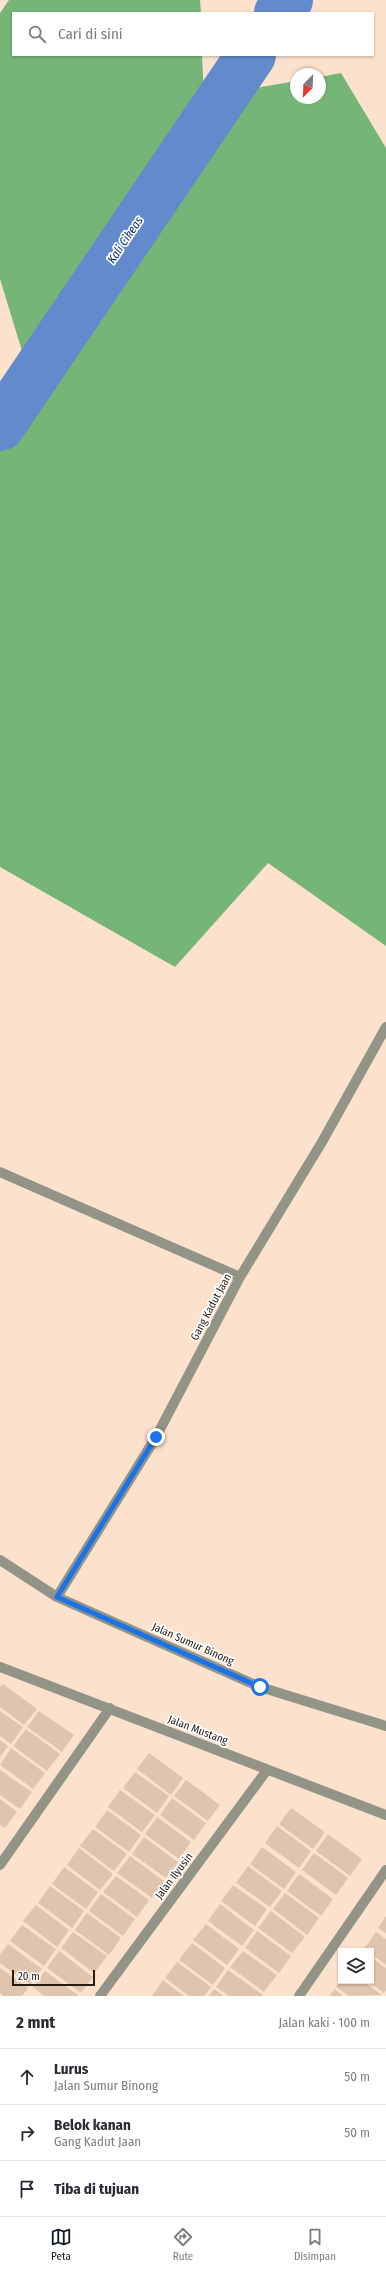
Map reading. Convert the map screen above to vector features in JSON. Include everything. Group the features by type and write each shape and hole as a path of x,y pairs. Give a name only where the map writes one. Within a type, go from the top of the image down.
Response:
{"street":[{"name":"Gang Kadut Jaan","path":"57,1597 156,1437 240,1277 322,1142 386,1027"},
{"path":"0,1172 240,1277"},
{"name":"Jalan Sumur Binong","path":"0,1560 57,1597 260,1687 386,1726"},
{"name":"Jalan Mustang","path":"0,1667 386,1815"},
{"path":"0,1865 110,1708"},
{"name":"Jalan Ilyusin","path":"100,1996 267,1770"},
{"path":"299,1996 386,1870"}],"green space":[{"path":"9,0 200,0 201,12 12,12 12,56 202,56 204,97 290,82 290,104 326,104 326,76 341,73 386,148 386,946 268,863 175,967 0,867 0,449 37,400 0,279 0,13"}],"building":[{"path":"3,1684 37,1709 24,1725 0,1707 0,1687"},
{"path":"0,1711 23,1727 11,1744 0,1736"},
{"path":"39,1711 74,1735 62,1752 27,1727"},
{"path":"26,1729 60,1754 47,1771 13,1746"},
{"path":"0,1740 8,1746 0,1757"},
{"path":"11,1748 45,1773 33,1789 0,1765"},
{"path":"149,1753 183,1778 171,1795 137,1769"},
{"path":"0,1770 32,1792 20,1809 0,1795"},
{"path":"135,1772 169,1796 157,1813 123,1788"},
{"path":"186,1780 220,1805 208,1821 174,1796"},
{"path":"120,1790 155,1815 142,1832 108,1807"},
{"path":"172,1798 206,1823 194,1840 160,1815"},
{"path":"0,1799 17,1812 5,1828 0,1825"},
{"path":"291,1808 325,1832 313,1849 279,1824"},
{"path":"107,1810 141,1835 129,1852 95,1827"},
{"path":"157,1817 191,1842 179,1859 145,1834"},
{"path":"277,1826 311,1851 299,1868 265,1843"},
{"path":"93,1829 127,1854 114,1871 80,1846"},
{"path":"328,1834 362,1859 350,1876 316,1851"},
{"path":"144,1837 178,1862 166,1878 132,1854"},
{"path":"262,1847 296,1872 284,1889 250,1864"},
{"path":"79,1848 113,1874 100,1890 67,1865"},
{"path":"314,1853 348,1878 336,1895 302,1870"},
{"path":"130,1856 164,1881 152,1898 117,1873"},
{"path":"248,1866 282,1891 270,1907 236,1883"},
{"path":"64,1867 98,1892 86,1909 52,1884"},
{"path":"299,1874 333,1899 321,1916 287,1891"},
{"path":"116,1876 149,1900 137,1917 103,1892"},
{"path":"233,1885 267,1909 255,1926 221,1901"},
{"path":"50,1886 84,1911 72,1928 38,1903"},
{"path":"285,1893 319,1918 307,1935 273,1909"},
{"path":"101,1894 135,1919 123,1936 89,1911"},
{"path":"220,1904 254,1930 242,1946 208,1921"},
{"path":"36,1905 69,1930 57,1947 23,1921"},
{"path":"271,1911 305,1937 292,1953 258,1928"},
{"path":"87,1913 121,1938 109,1955 75,1930"},
{"path":"386,1916 386,1933 378,1928"},
{"path":"206,1924 239,1949 227,1965 193,1940"},
{"path":"22,1925 56,1949 44,1966 10,1941"},
{"path":"257,1931 291,1956 279,1973 245,1948"},
{"path":"73,1932 107,1956 94,1973 61,1948"},
{"path":"376,1932 386,1939 386,1965 374,1956 374,1948 365,1948"},
{"path":"192,1943 225,1968 213,1985 179,1960"},
{"path":"8,1944 42,1969 30,1985 0,1963 0,1954"},
{"path":"59,1951 93,1977 81,1993 47,1968"},
{"path":"243,1951 277,1975 264,1992 230,1967"},
{"path":"374,1959 386,1968 386,1990 384,1993 372,1984 374,1984"},
{"path":"177,1962 211,1987 204,1996 189,1996 165,1978"},
{"path":"0,1968 28,1988 22,1996 3,1996 0,1993"},
{"path":"228,1970 263,1995 229,1996 216,1987"},
{"path":"45,1971 79,1996 44,1996 33,1987"},
{"path":"163,1980 184,1996 152,1996"},
{"path":"338,1984 367,1984 382,1995 349,1996 336,1987"},
{"path":"214,1989 224,1996 209,1996"},
{"path":"334,1989 343,1996 330,1996"}],"waterway":[{"name":"Kali Cikeas","path":"280,12 288,0"},
{"name":"Kali Cikeas","path":"0,426 250,56"}],"route":[{"path":"156,1437 57,1597 260,1687"}]}
